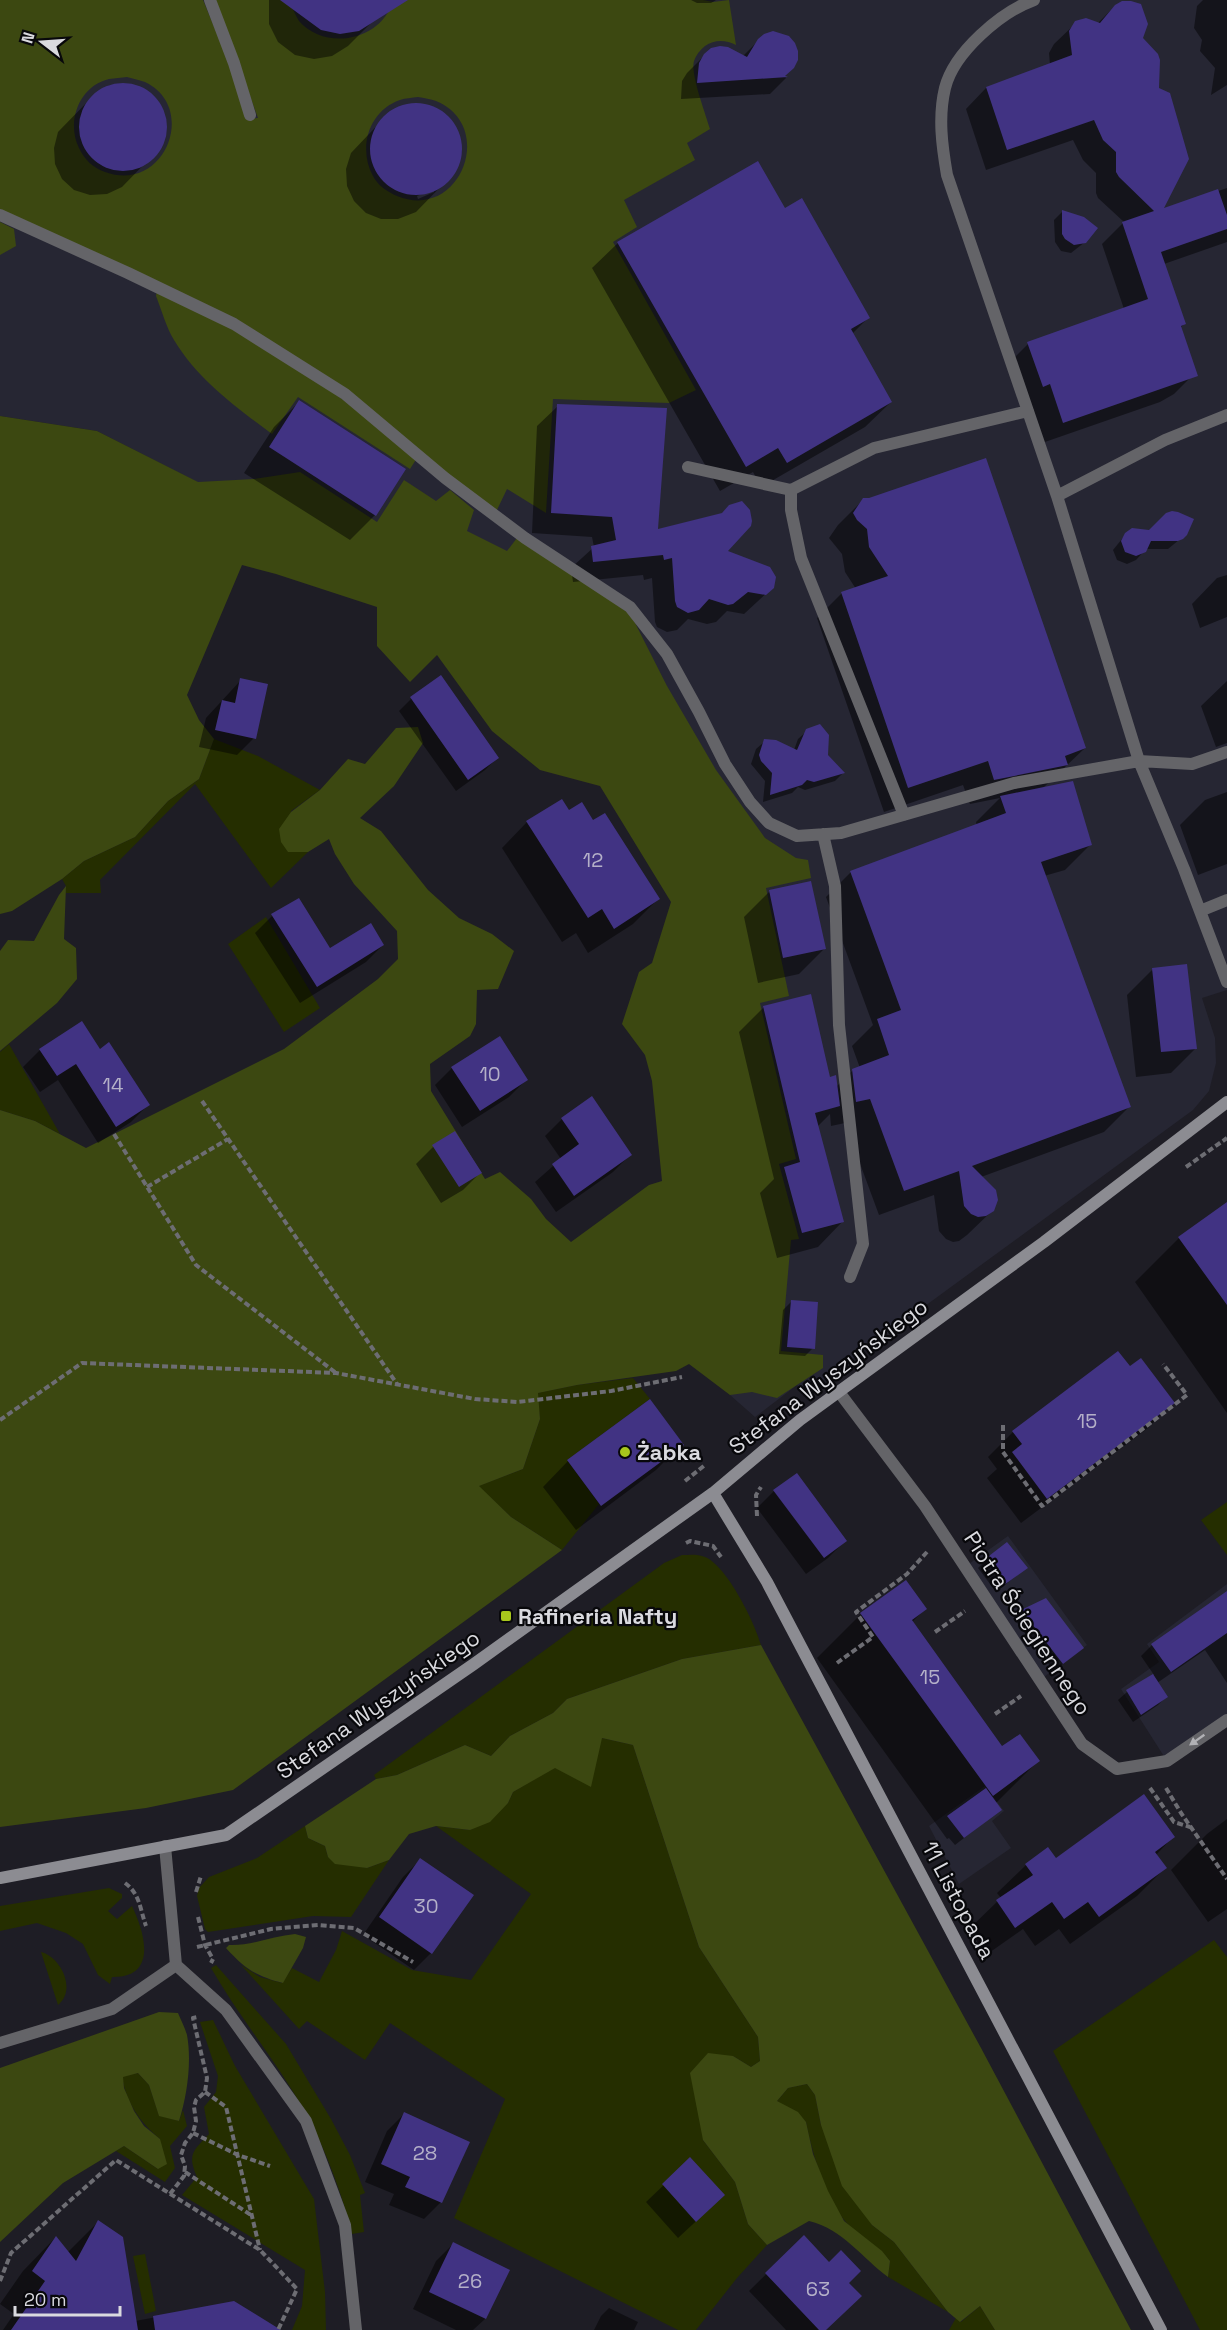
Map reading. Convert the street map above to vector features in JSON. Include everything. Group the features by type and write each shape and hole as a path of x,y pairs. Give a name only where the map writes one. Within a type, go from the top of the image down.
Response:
{"street":[{"path":"210,0 234,63 250,115"},
{"path":"1034,0 993,23 963,54 945,87 940,133 947,174 1057,496 1139,761 1227,982"},
{"path":"0,215 234,324 345,394 445,478 507,525 630,607 667,654 725,764 750,802 769,823 797,836 841,833 1014,783 1139,761 1192,764 1227,752"},
{"path":"688,467 791,490 874,448 1028,411"},
{"path":"1057,496 1165,440 1227,415"},
{"path":"791,490 791,510 801,558 904,815"},
{"path":"823,834 835,886 838,1025 862,1244 850,1276"},
{"path":"1200,911 1227,900"},
{"name":"Stefana Wyszyńskiego","path":"0,1878 226,1835 510,1639 713,1493 763,1450 839,1392 1044,1242 1227,1102"},
{"name":"Piotra Ściegiennego","path":"839,1392 925,1506 1082,1744 1117,1769 1167,1761 1227,1720"},
{"name":"11 Listopada","path":"713,1493 767,1582 1161,2330"},
{"path":"165,1846 176,1965 226,2010 306,2121 345,2225 356,2330"},
{"path":"0,2043 112,2009 176,1965"}],"path":[{"path":"202,1101 398,1385"},
{"path":"114,1134 196,1265 336,1373"},
{"path":"147,1187 228,1138"},
{"path":"1179,1172 1227,1139"},
{"path":"0,1420 82,1363 336,1373 475,1399 518,1402 611,1391 682,1377"},
{"path":"1003,1425 1003,1452 1042,1506 1187,1395 1164,1364"},
{"path":"762,1486 756,1495 757,1515 762,1524"},
{"path":"681,1545 690,1541 713,1546 724,1562"},
{"path":"841,1674 835,1664 873,1637 856,1612 907,1574 927,1552"},
{"path":"934,1632 965,1611"},
{"path":"995,1714 1021,1696"},
{"path":"1136,1766 1174,1822 1191,1827"},
{"path":"1166,1788 1227,1879"},
{"path":"196,1896 196,1888 201,1876"},
{"path":"125,1883 133,1888 139,1898 148,1931"},
{"path":"197,1913 205,1945 213,1959"},
{"path":"175,1952 271,1929 319,1925 354,1928 412,1962"},
{"path":"170,2194 184,2176 181,2155 185,2143 193,2133 196,2121 194,2107 196,2100 205,2092 207,2078 193,2018 226,2010"},
{"path":"205,2092 226,2107 260,2250"},
{"path":"193,2133 237,2155 270,2166"},
{"path":"0,2282 11,2253 116,2160 260,2250 297,2289 278,2330"},
{"path":"184,2172 251,2215"}],"shaded area":[{"path":"0,0 1227,0 1227,990 1202,998 1215,1038 1216,1063 1209,1091 1193,1110 806,1393 797,1385 755,1417 730,1395 745,1203 707,908 568,671 97,431 0,416"},
{"path":"1008,1536 1087,1645 1040,1680 966,1566"},
{"path":"1227,1584 1227,1720 1167,1761 1121,1689 1159,1662 1147,1644"},
{"path":"985,1786 1004,1811 992,1821 1011,1848 959,1884 929,1826"}],"green space":[{"path":"0,0 203,0 230,65 247,119 258,118 215,0 288,0 299,21 310,31 338,39 352,37 378,25 387,14 393,0 703,0 713,2 729,0 736,45 717,41 705,46 697,55 693,67 710,129 687,143 695,160 624,200 637,227 613,242 696,390 669,403 553,399 546,513 507,489 496,512 236,321 0,211","holes":["127,77 145,82 161,94 170,110 172,128 167,145 158,160 144,171 126,176 105,172 89,163 79,148 74,127 78,106 90,89 109,79","418,97 436,101 454,113 464,130 467,149 463,168 453,184 438,196 419,200 397,196 380,186 373,176 366,154 369,132 380,113 389,105 400,100"]},
{"path":"0,222 14,229 16,246 0,255"},
{"path":"157,290 232,327 343,398 417,458 410,469 298,397 272,434 219,392 194,368 174,340 166,324 156,296"},
{"path":"0,416 97,431 198,482 254,479 300,472 377,522 404,480 436,501 450,490 474,510 467,531 507,551 517,538 590,585 631,615 667,686 716,770 765,838 796,858 808,860 811,878 766,888 789,996 760,1003 796,1159 779,1164 799,1239 791,1240 781,1351 823,1355 823,1368 777,1398 752,1392 730,1395 689,1364 676,1371 538,1393 540,1419 523,1469 479,1486 511,1517 562,1550 233,1790 146,1808 0,1827 0,1110 35,1121 86,1148 284,1049 378,979 398,959 397,931 354,884 335,854 329,839 308,852 288,852 281,842 279,829 291,812 320,790 348,759 365,764 396,728 418,727 423,743 394,786 360,818 381,831 428,890 459,918 492,934 514,951 498,989 477,990 476,1024 470,1036 430,1064 431,1091 485,1179 500,1172 531,1199 546,1219 571,1242 649,1185 662,1181 652,1081 645,1055 622,1024 639,972 652,963 671,902 600,786 540,770 492,731 437,655 410,682 377,646 377,607 242,565 187,695 199,720 214,739 199,779 168,801 135,837 84,861 62,879 12,911 0,914"},
{"path":"214,739 258,756 320,790 291,811 287,851 308,852 271,888 195,784 100,880 101,893 66,893 66,886 62,879 84,861 135,837 168,801 199,779"},
{"path":"66,886 64,939 76,948 77,979 57,1003 0,1051 0,951 8,940 34,941"},
{"path":"266,917 320,1008 284,1032 228,944"},
{"path":"9,1044 60,1134 35,1121 0,1110 0,1052"},
{"path":"633,1378 650,1399 567,1460 599,1504 562,1550 511,1517 478,1486 523,1469 540,1419 537,1393"},
{"path":"1227,1502 1227,1555 1201,1520"},
{"path":"682,1555 702,1556 711,1560 720,1569 746,1608 761,1645 682,1659 567,1699 553,1713 510,1736 491,1756 465,1745 397,1775 376,1779 374,1775 664,1563"},
{"path":"761,1645 981,2048 1131,2330 995,2330 980,2306 960,2322 948,2312 894,2242 872,2225 842,2186 821,2125 815,2095 807,2084 788,2088 777,2101 798,2112 806,2122 813,2154 828,2191 844,2221 882,2251 890,2261 888,2277 842,2237 821,2225 809,2221 767,2245 748,2224 735,2182 703,2140 690,2073 708,2053 733,2056 751,2067 760,2061 758,2037 699,1947 633,1745 602,1738 591,1787 555,1768 513,1792 508,1803 490,1822 470,1830 436,1826 409,1834 389,1860 367,1868 335,1864 328,1857 325,1846 308,1838 305,1826 376,1779 397,1775 465,1745 491,1756 510,1736 553,1713 567,1699 682,1659"},
{"path":"602,1738 633,1745 699,1947 758,2037 760,2061 751,2067 733,2056 703,2140 735,2182 748,2224 767,2245 737,2278 696,2330 678,2330 454,2218 505,2099 390,2023 365,2060 307,2021 299,2029 241,1965 260,1977 282,1983 292,1968 319,1982 336,1950 342,1931 412,1970 471,1980 531,1894 436,1826 470,1830 508,1803 513,1792"},
{"path":"305,1826 308,1838 325,1846 328,1857 367,1868 389,1860 351,1917 313,1916 208,1932 205,1929 197,1896 199,1888 209,1877 257,1858"},
{"path":"109,1888 122,1894 122,1898 108,1911 117,1919 132,1906 144,1941 142,1962 136,1970 127,1975 112,1977 110,1984 98,1975 83,1944 66,1933 37,1923 0,1931 0,1906"},
{"path":"295,1934 306,1937 303,1948 283,1983 265,1978 252,1971 226,1948 229,1945 246,1944"},
{"path":"1214,1940 1227,1957 1227,2330 1200,2330 1053,2051"},
{"path":"41,1952 55,1960 64,1975 66,1991 64,1999 58,2005"},
{"path":"216,1965 286,2044 331,2119 350,2155 365,2193 360,2195 364,2232 352,2234 334,2175 309,2119 211,1968"},
{"path":"159,2012 178,2013 187,2035 188,2079 179,2121 159,2116 149,2085 138,2073 123,2077 124,2088 134,2111 144,2126 160,2139 167,2164 158,2169 124,2146 63,2183 0,2242 0,2068"},
{"path":"213,2020 235,2066 314,2199 325,2292 326,2330 292,2330 302,2306 305,2270 182,2195 197,2177 192,2163 193,2153 209,2134 204,2107 216,2092 218,2076 200,2022"},
{"path":"138,2073 149,2085 159,2115 179,2121 183,2110 187,2126 170,2146 175,2168 165,2182 116,2151 124,2146 158,2169 160,2139 135,2111 124,2086 122,2076"},
{"path":"807,2084 815,2095 821,2125 872,2225 894,2242 948,2312 888,2277 890,2261 880,2250 850,2227 831,2200 820,2174 806,2122 777,2101 788,2088"},
{"path":"145,2254 156,2311 145,2314 133,2256"},
{"path":"980,2306 995,2330 949,2330 956,2318 961,2322"}],"building":[{"path":"280,0 408,0 359,31 340,34 321,30"},
{"path":"1122,1 1141,4 1148,24 1143,38 1158,54 1160,60 1159,88 1170,93 1189,159 1164,208 1218,189 1227,215 1227,229 1161,252 1186,324 1181,326 1198,376 1063,423 1050,384 1043,387 1027,342 1148,299 1122,222 1154,211 1119,177 1116,172 1116,152 1103,140 1094,120 1007,150 986,87 1072,55 1069,31 1075,21 1086,18 1100,23 1115,5"},
{"path":"773,31 789,36 798,51 798,60 794,68 785,76 788,77 697,83 699,63 711,48 728,47 747,57 758,39"},
{"path":"123,83 140,86 154,96 164,110 167,127 164,144 154,158 140,168 123,171 106,168 92,158 82,144 79,127 82,110 92,96 106,86"},
{"path":"416,103 434,107 448,117 458,131 462,149 458,167 448,181 434,191 416,195 398,191 384,181 374,167 370,149 374,131 384,117 398,107"},
{"path":"758,161 785,208 802,198 870,318 851,329 892,402 787,463 778,448 746,467 617,242"},
{"path":"1062,210 1084,217 1098,228 1086,243 1074,245 1065,239 1062,234"},
{"path":"299,400 406,469 376,516 269,447"},
{"path":"557,404 667,408 658,529 722,513 729,505 742,501 750,510 751,526 728,551 770,567 776,577 774,588 766,595 748,592 733,604 728,605 709,599 699,610 688,613 677,607 675,601 672,558 664,560 663,555 593,562 591,546 616,540 612,517 551,513"},
{"path":"986,458 1086,748 1065,756 1068,765 994,780 988,761 908,788 841,592 888,576 869,547 867,529 853,513 863,498 869,498"},
{"path":"1172,511 1194,519 1183,539 1151,541 1146,552 1136,556 1125,552 1121,541 1125,533 1132,528 1149,530 1166,513"},
{"path":"441,675 499,758 468,780 410,697"},
{"path":"240,678 268,684 256,739 215,730 222,700 235,703"},
{"path":"820,724 829,735 828,755 845,773 814,782 807,780 802,785 770,795 772,773 761,761 759,755 764,739 776,740 797,750 806,729"},
{"path":"1073,781 1092,845 1041,862 1131,1107 972,1166 996,1190 998,1200 994,1211 986,1216 978,1217 971,1214 964,1206 959,1171 904,1191 870,1099 856,1102 852,1069 889,1055 877,1019 901,1010 850,871 1006,813 1000,796"},
{"path":"562,799 569,810 582,802 593,820 605,813 660,899 614,929 602,909 588,918 526,821"},
{"path":"811,881 826,949 783,958 769,890"},
{"path":"299,898 330,948 371,923 384,945 317,987 271,914"},
{"path":"1187,964 1197,1049 1161,1052 1152,968"},
{"path":"811,994 830,1077 836,1075 840,1106 815,1113 844,1222 802,1233 784,1167 800,1162 763,1006"},
{"path":"82,1021 100,1049 109,1042 150,1105 116,1127 76,1064 57,1076 39,1049"},
{"path":"500,1036 528,1080 480,1111 451,1067"},
{"path":"592,1096 632,1155 574,1196 552,1164 579,1144 561,1118"},
{"path":"455,1131 482,1173 459,1187 432,1145"},
{"path":"1227,1202 1227,1305 1178,1237"},
{"path":"791,1300 818,1302 815,1349 787,1347"},
{"path":"1118,1351 1130,1366 1141,1358 1175,1403 1047,1499 1012,1452 1022,1444 1012,1431"},
{"name":"Żabka","path":"650,1399 684,1445 601,1506 567,1460"},
{"path":"797,1473 847,1541 824,1558 773,1490"},
{"path":"1007,1542 1028,1568 1004,1585 985,1559"},
{"path":"906,1580 927,1609 912,1620 1002,1746 1020,1734 1040,1761 993,1796 860,1613"},
{"path":"1227,1591 1227,1633 1171,1672 1151,1644"},
{"path":"1046,1598 1084,1648 1063,1664 1021,1610"},
{"path":"1153,1674 1168,1697 1141,1715 1126,1690"},
{"path":"986,1788 1002,1810 964,1838 947,1816"},
{"path":"1144,1794 1175,1837 1155,1852 1167,1868 1099,1917 1088,1902 1064,1919 1052,1902 1015,1928 996,1900 1033,1875 1025,1864 1048,1847 1056,1858"},
{"path":"420,1858 474,1895 432,1954 379,1917"},
{"path":"404,2112 470,2142 442,2203 405,2187 410,2177 381,2164"},
{"path":"690,2157 725,2195 696,2222 662,2184"},
{"path":"98,2220 123,2237 138,2330 11,2330 45,2281 32,2271 56,2236 76,2261"},
{"path":"804,2235 829,2262 841,2250 861,2271 849,2283 862,2296 826,2330 819,2330 765,2273"},
{"path":"453,2242 510,2270 486,2319 429,2292"},
{"path":"234,2301 281,2330 155,2330 153,2316"}],"place":[{"name":"Żabka","path":"625,1452"},
{"name":"Rafineria Nafty","path":"506,1616"}]}
